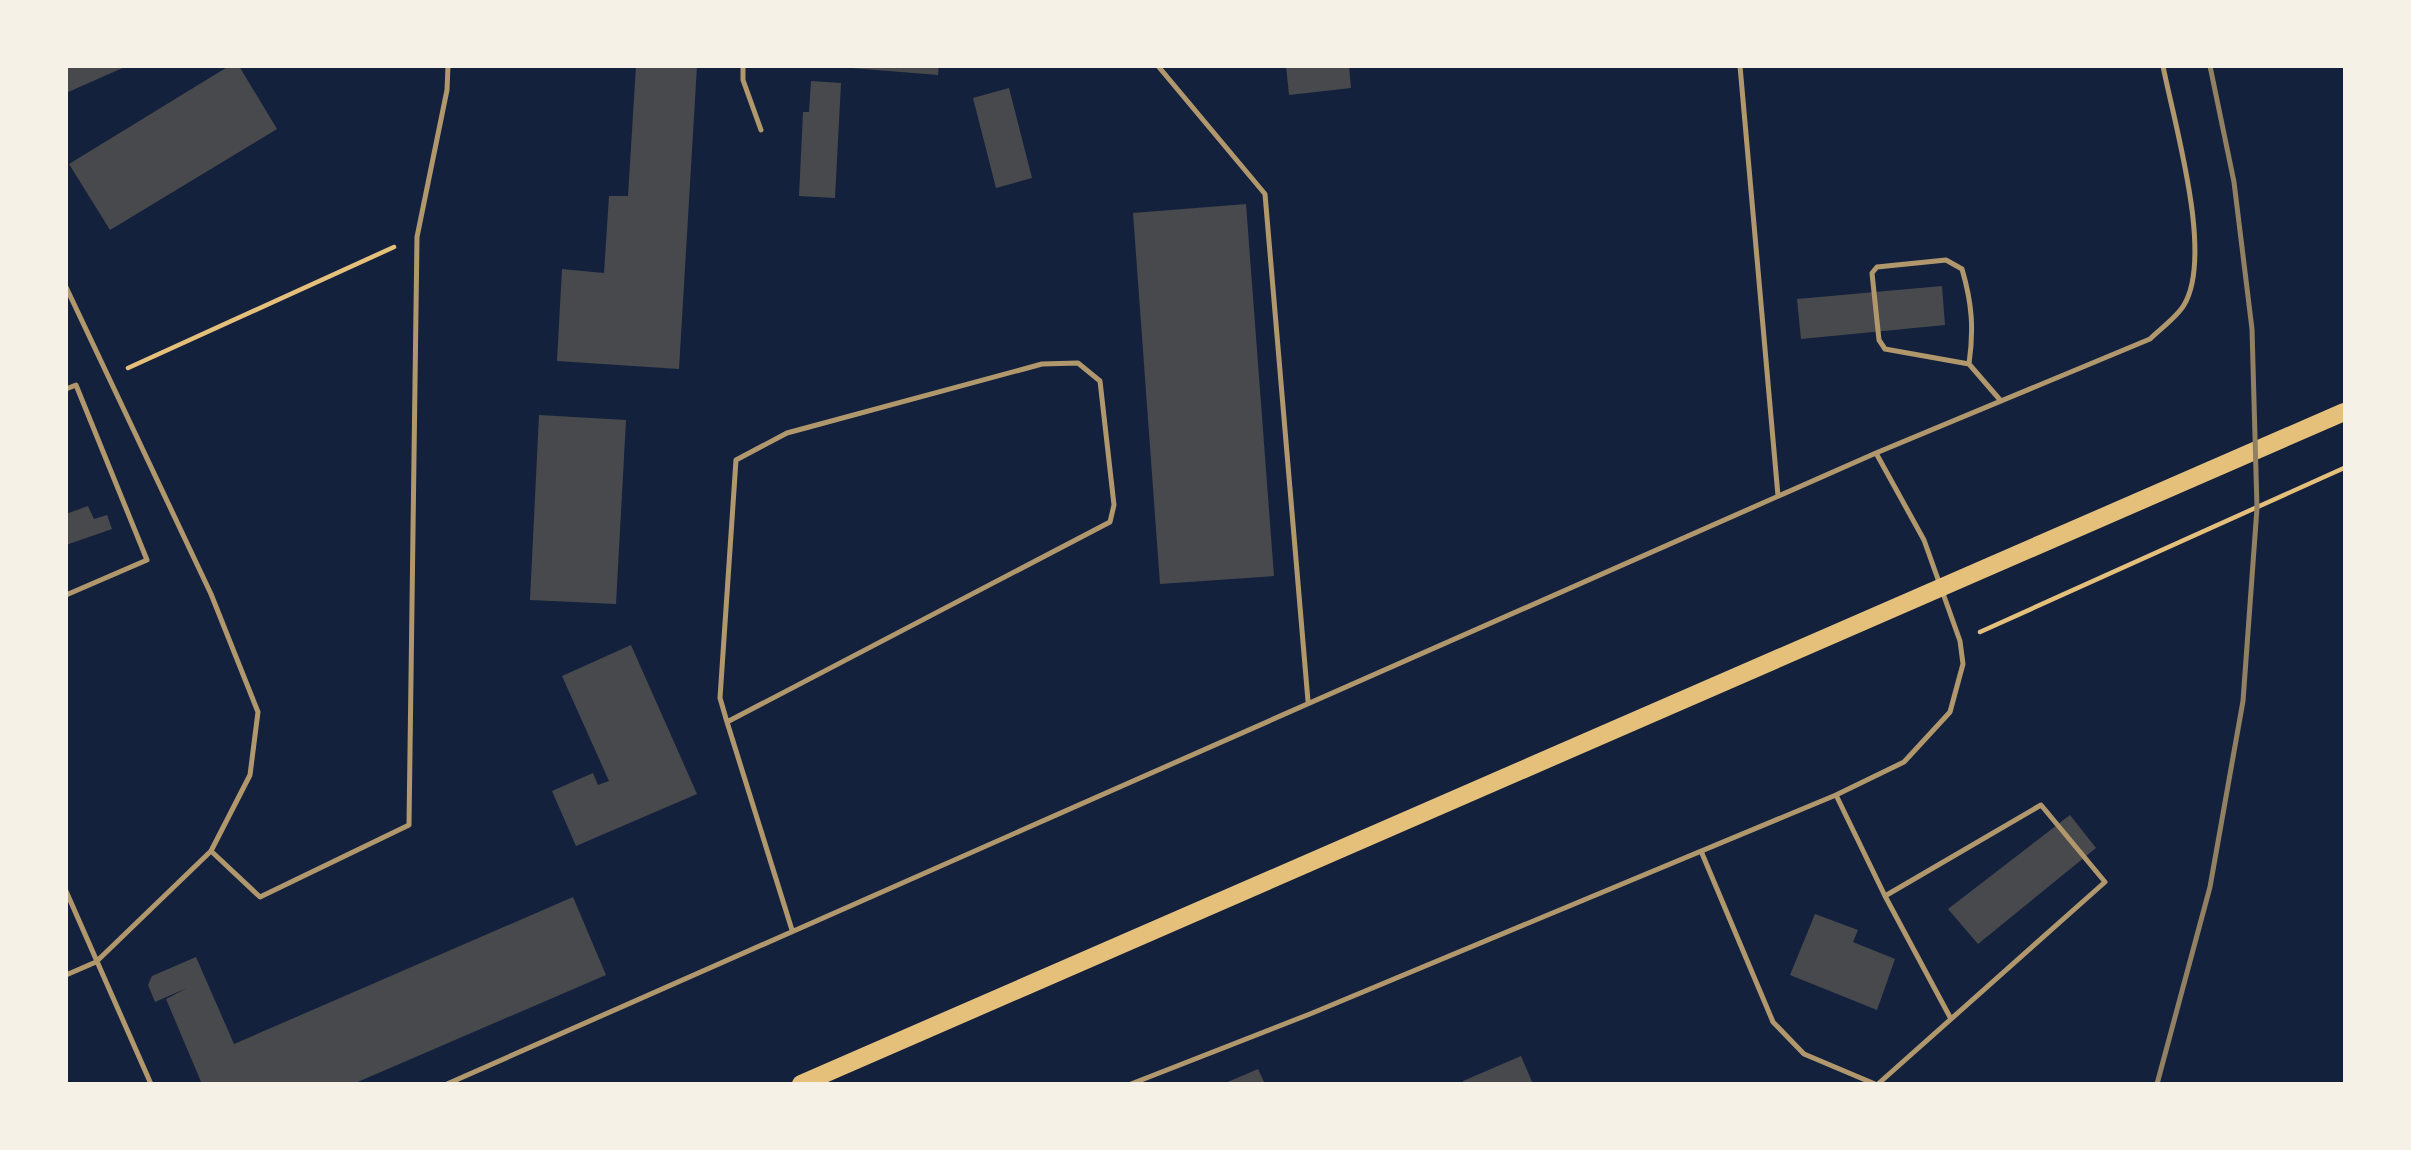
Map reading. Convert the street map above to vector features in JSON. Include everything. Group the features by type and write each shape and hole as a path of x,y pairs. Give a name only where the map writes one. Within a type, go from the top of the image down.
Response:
{"main road":[{"path":"801,1083 2344,412"}],"lane":[{"path":"211,851 260,897 409,825 418,237 447,90 448,66"},
{"path":"744,66 743,80 761,130"},
{"path":"1158,66 1265,194 1308,701"},
{"path":"1740,66 1778,496"},
{"path":"447,1083 1308,701 1876,453 2150,339 2184,305 2195,272 2195,222 2163,66"},
{"path":"1969,363 1973,331 1972,303 1962,269 1946,260 1877,267 1872,273 1873,287 1879,340 1885,349 1969,363 2001,401"},
{"path":"66,287 211,594 258,712 250,775 211,851 96,962 66,975"},
{"path":"727,722 1110,522 1114,505 1100,381 1078,363 1042,363 787,433 736,460 720,698 727,722 792,930"},
{"path":"66,389 76,385 147,560 66,595"},
{"path":"1131,1083 1404,975 1836,795 1904,762 1950,712 1963,664 1960,641 1924,540 1876,453"},
{"path":"1836,795 1885,896 1951,1019"},
{"path":"1700,851 1773,1022 1804,1054 1876,1083 2105,882 2041,805 1885,896"},
{"path":"66,891 150,1083"}],"path":[{"path":"109,376 418,237"},
{"path":"1960,641 2344,468"}],"building":[{"path":"66,66 127,66 66,93"},
{"path":"229,66 239,66 277,129 110,230 69,164"},
{"path":"636,66 697,66 679,369 557,361 562,269 604,273 609,196 628,196"},
{"path":"827,66 939,66 938,75"},
{"path":"1286,66 1349,66 1351,88 1289,95"},
{"path":"811,81 841,83 835,198 799,196 803,112 809,112"},
{"path":"1009,88 1032,178 996,188 973,98"},
{"path":"1246,204 1274,576 1160,584 1133,213"},
{"path":"1942,286 1945,325 1801,339 1797,299"},
{"path":"539,415 626,420 616,604 530,600"},
{"path":"88,506 94,519 107,515 112,529 66,545 66,514"},
{"path":"631,645 697,794 576,846 552,791 593,773 598,785 609,781 562,676"},
{"path":"2070,815 2096,848 1978,944 1948,909"},
{"path":"573,897 606,975 353,1084 202,1084 166,999 187,988 155,1002 148,985 152,976 196,957 234,1044"},
{"path":"1815,914 1858,930 1853,942 1895,959 1877,1010 1790,975"},
{"path":"1521,1056 1533,1084 1464,1084 1463,1081"},
{"path":"1258,1069 1265,1084 1223,1084"}],"railway":[{"path":"2157,1084 2210,887 2243,701 2257,508 2252,329 2234,182 2210,66"}]}
